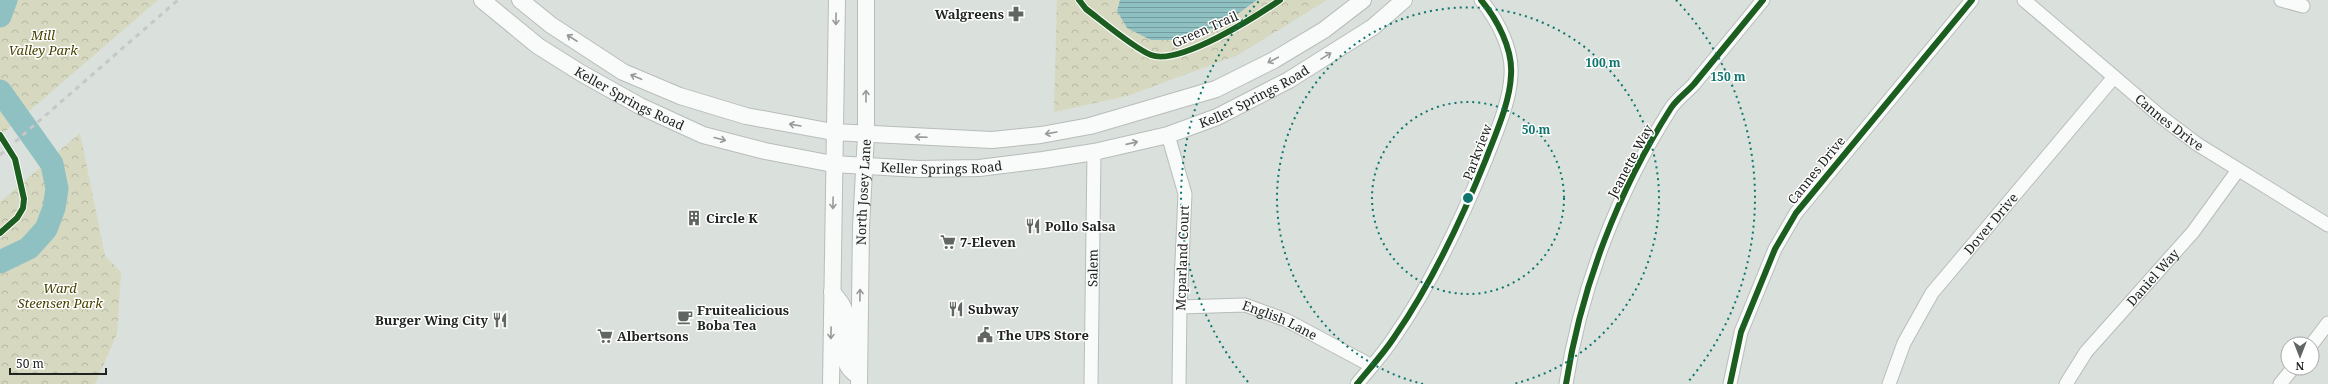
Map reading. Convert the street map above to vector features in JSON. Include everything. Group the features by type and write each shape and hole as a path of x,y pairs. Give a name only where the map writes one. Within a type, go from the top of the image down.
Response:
{"main road":[{"name":"Keller Springs Road","path":"482,0 538,46 581,73 640,106 703,134 765,151 833,164 918,169 979,168 1094,152 1168,135 1217,117 1289,80 1373,27 1404,0"},
{"name":"Keller Springs Road","path":"520,0 551,25 617,68 680,96 746,116 833,132 992,140 1090,126 1216,89 1274,60 1324,30 1363,0"},
{"path":"833,382 833,132 837,0"},
{"name":"North Josey Lane","path":"859,380 863,165 866,134 866,0"},
{"path":"1090,126 1094,152"},
{"path":"832,292 844,308 845,362 859,380"}],"street":[{"name":"Parkview","path":"1357,384 1394,338 1430,281 1464,216 1501,121 1512,74 1507,48 1493,14 1482,0"},
{"name":"Jeanette Way","path":"1566,384 1592,274 1618,206 1641,160 1672,107 1692,86 1763,0"},
{"name":"Cannes Drive","path":"1730,384 1741,332 1775,249 1796,213 1972,0"},
{"name":"Cannes Drive","path":"2024,0 2181,132 2238,170 2328,225"},
{"path":"2281,0 2303,6"},
{"name":"Dover Drive","path":"1889,384 1904,343 1932,293 2114,77"},
{"name":"Mcparland Court","path":"1168,135 1185,194 1180,307 1179,384"},
{"name":"Salem","path":"1091,384 1094,152"},
{"name":"Daniel Way","path":"2066,384 2086,352 2193,232 2238,170"},
{"name":"English Lane","path":"1180,307 1245,305 1286,320 1372,366"},
{"path":"2318,336 2328,324"}],"green space":[{"name":"Mill Valley Park","path":"0,0 158,0 0,136"},
{"path":"1057,0 1327,0 1238,55 1127,96 1054,112"},
{"name":"Ward Steensen Park","path":"80,133 105,256 121,272 117,334 95,384 0,384 0,202"}],"water":[{"path":"1120,0 1257,0 1222,25 1178,40 1151,40 1127,28 1117,11"}],"waterway":[{"path":"0,16 6,0"},
{"path":"0,91 52,164 57,189 54,208 46,229 29,248 0,262"}],"railway":[{"path":"0,155 178,0"}],"cycle path":[{"name":"Green Trail","path":"1079,0 1086,9 1136,47 1151,55 1164,56 1198,47 1217,38 1280,0"},
{"path":"1357,384 1391,342 1422,294 1434,272 1467,205 1502,117 1510,85 1511,65 1507,45 1503,35 1493,16 1481,0"},
{"path":"1566,384 1581,312 1592,276 1618,206 1634,172 1673,105 1694,84 1763,0"},
{"path":"1730,384 1741,332 1775,249 1796,213 1972,0"},
{"path":"0,135 15,159 24,199 23,208 17,218 0,233"}],"place":[{"name":"Walgreens","path":"1016,14"},
{"name":"Circle K","path":"694,218"},
{"name":"Pollo Salsa","path":"1033,226"},
{"name":"7-Eleven","path":"948,242"},
{"name":"Subway","path":"956,309"},
{"name":"Fruitealicious Boba Tea","path":"685,317"},
{"name":"Burger Wing City","path":"500,320"},
{"name":"The UPS Store","path":"985,335"},
{"name":"Albertsons","path":"605,336"}]}
